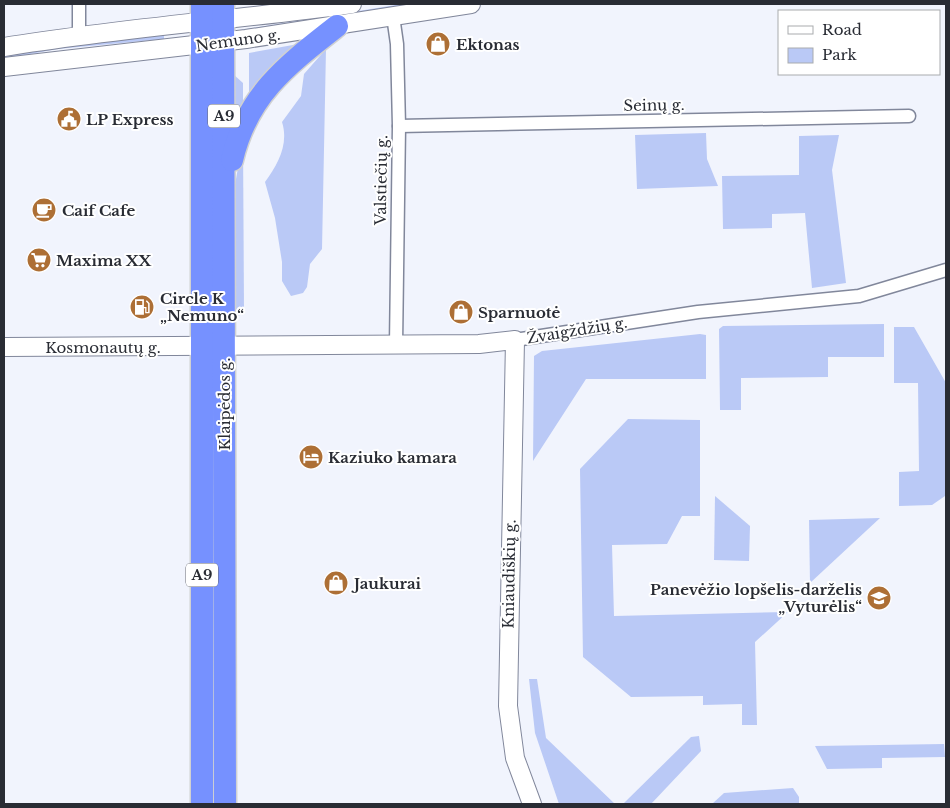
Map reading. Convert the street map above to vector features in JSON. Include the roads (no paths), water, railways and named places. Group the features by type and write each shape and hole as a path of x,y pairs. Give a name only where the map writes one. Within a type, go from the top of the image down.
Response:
{"highway":[{"name":"Klaipėdos g.","path":"215,18 201,45 213,346 225,804"},
{"name":"Klaipėdos g.","path":"202,804 213,346 225,191 215,18"},
{"path":"225,191 237,137 258,99 285,66 337,26"}],"main road":[{"name":"Nemuno g.","path":"4,47 79,34 352,4"},
{"name":"Nemuno g.","path":"215,18 337,26 472,4"},
{"name":"Nemuno g.","path":"4,67 201,45"},
{"name":"Žvaigždžių g.","path":"213,346 478,344 515,340"},
{"name":"Kniaudiškių g.","path":"515,340 508,706 515,758 532,804"},
{"name":"Kosmonautų g.","path":"4,347 213,346"}],"street":[{"path":"79,4 79,34"},
{"name":"Valstiečių g.","path":"393,16 397,44 399,126 396,345"},
{"name":"Seinų g.","path":"399,126 909,116"},
{"name":"Žvaigždžių g.","path":"515,340 698,312 859,296 946,270"}],"place":[{"name":"Ektonas","path":"438,44"},
{"name":"LP Express","path":"69,119"},
{"name":"Caif Cafe","path":"44,210"},
{"name":"Maxima XX","path":"39,260"},
{"name":"Circle K „Nemuno“","path":"142,307"},
{"name":"Sparnuotė","path":"461,312"},
{"name":"Kaziuko kamara","path":"311,457"},
{"name":"Jaukurai","path":"336,583"},
{"name":"Panevėžio lopšelis-darželis „Vyturėlis“","path":"879,598"}]}
